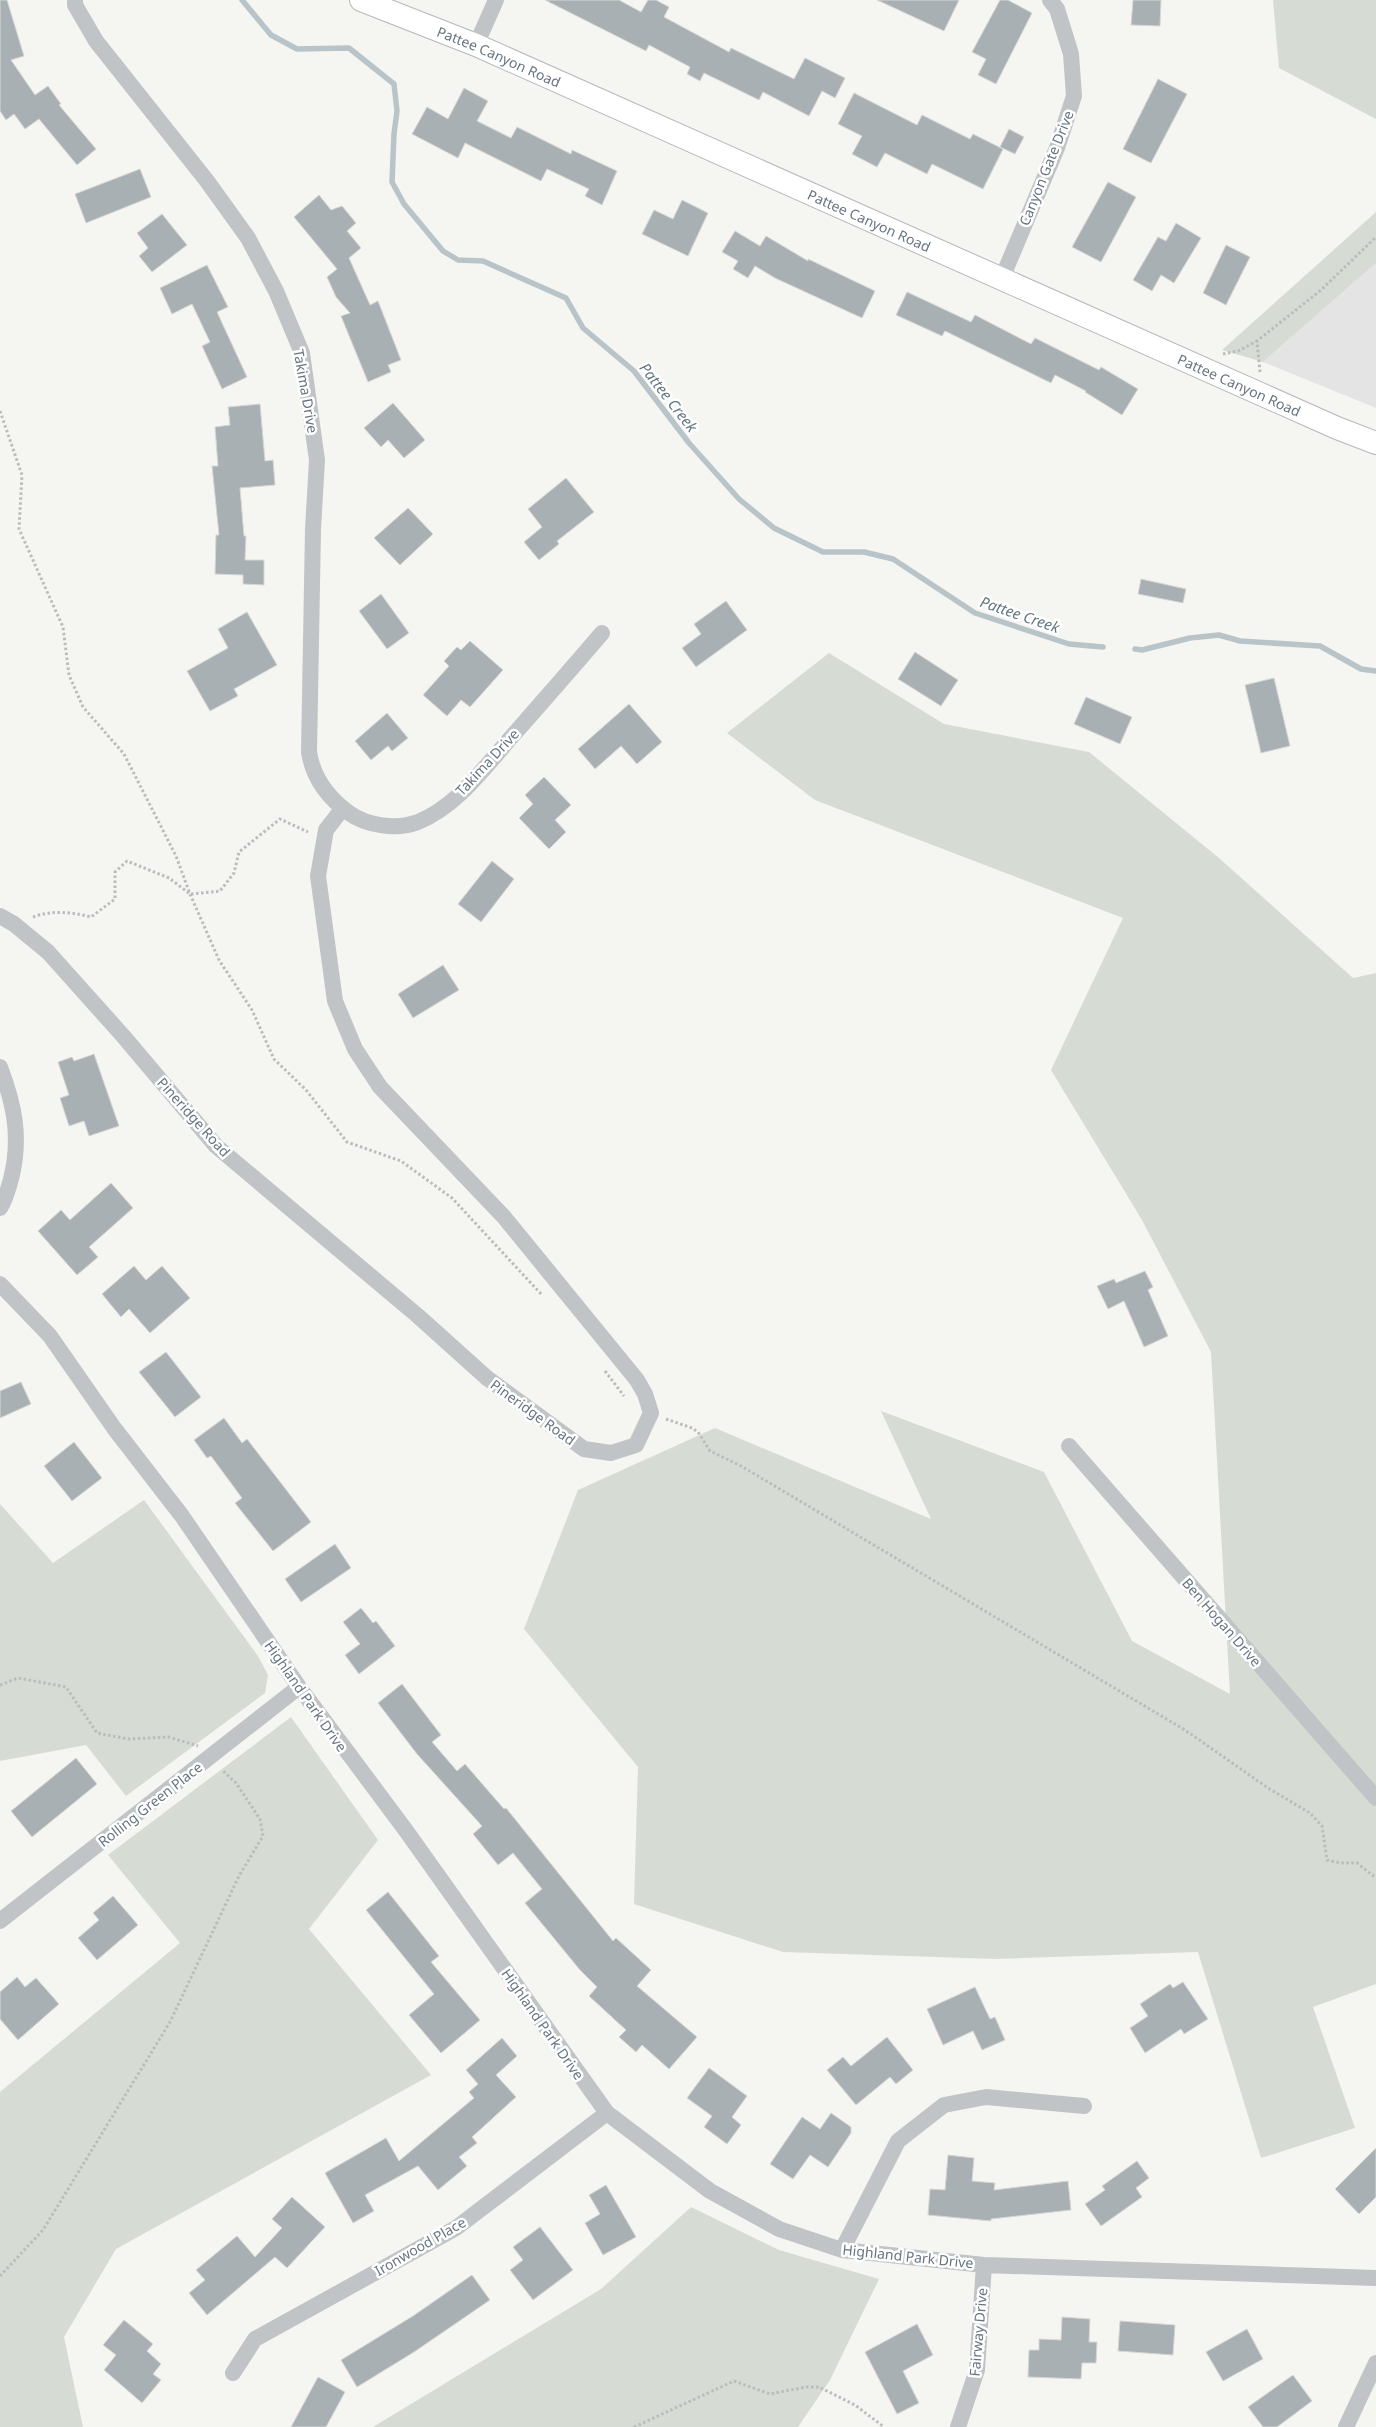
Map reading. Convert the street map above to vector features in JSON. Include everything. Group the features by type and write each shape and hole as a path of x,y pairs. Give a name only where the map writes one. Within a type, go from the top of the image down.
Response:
{"street":[{"name":"Takima Drive","path":"75,0 75,5 96,41 206,180 248,238 276,291 302,353 317,460 309,752 311,764 321,786 343,808 365,822 390,826 416,822 434,813 476,776 602,633"},
{"name":"Pattee Canyon Road","path":"362,0 476,45 1258,391 1337,428 1376,443"},
{"path":"476,45 496,0"},
{"name":"Canyon Gate Drive","path":"1002,278 1057,148 1074,96 1072,54 1057,9 1050,0"},
{"path":"321,846 326,830 343,808"},
{"name":"Pineridge Road","path":"7,920 48,952 124,1037 216,1146 418,1316 487,1378 584,1449 611,1454 636,1445 650,1414 645,1394 637,1380 504,1217 380,1086 355,1049 335,1001 318,876 321,846"},
{"path":"0,1068 16,1124 17,1154 5,1200 0,1208"},
{"name":"Highland Park Drive","path":"0,1284 50,1336 114,1428 182,1516 299,1687 407,1832 607,2113 710,2191 779,2229 842,2250 984,2264 1376,2278"},
{"name":"Ben Hogan Drive","path":"1069,1446 1376,1798"},
{"name":"Rolling Green Place","path":"0,1921 299,1687"},
{"path":"842,2250 898,2141 944,2105 986,2097 1084,2106"},
{"name":"Ironwood Place","path":"233,2373 255,2339 456,2228 607,2113"},
{"name":"Fairway Drive","path":"958,2427 977,2370 984,2264"},
{"path":"1346,2427 1376,2364"}],"path":[{"path":"1217,354 1238,351 1257,341 1321,290 1376,237"},
{"path":"1257,341 1260,363 1258,391"},
{"path":"0,411 22,475 19,528 63,627 69,675 83,707 124,754 176,856 190,894 219,960 252,1010 274,1058 306,1090 346,1142 401,1161 452,1198 546,1298"},
{"path":"7,920 44,912 78,914 91,917 115,899 115,872 127,861 168,878 190,894 220,891 234,874 239,852 280,819 309,833 321,846"},
{"path":"599,1363 618,1390 628,1399"},
{"path":"660,1418 692,1428 698,1432 710,1451 742,1466 1185,1730 1268,1788 1310,1813 1322,1826 1327,1860 1341,1863 1357,1862 1376,1878"},
{"path":"0,1685 18,1678 66,1687 97,1733 128,1739 169,1737 196,1745 236,1783 260,1819 263,1836 239,1876 170,2022 43,2230 0,2276"},
{"path":"634,2427 734,2382 770,2394 806,2387 819,2387 855,2405 884,2427"}],"shaded area":[{"path":"1273,0 1376,0 1376,119 1279,68"},
{"path":"1376,212 1376,263 1263,362 1222,350"},
{"path":"1376,263 1376,408 1263,362"},
{"path":"829,653 944,724 1089,752 1219,858 1353,978 1376,973 1376,1984 1313,2007 1355,2128 1261,2158 1198,1952 996,1959 783,1952 634,1904 638,1767 524,1629 578,1490 715,1428 931,1519 881,1411 1044,1472 1132,1641 1230,1694 1211,1352 1142,1220 1051,1070 1123,918 815,800 727,733"},
{"path":"144,1500 258,1656 268,1675 265,1693 126,1796 86,1745 0,1761 0,1504 53,1563"},
{"path":"291,1717 378,1840 309,1929 431,2075 116,2249 64,2337 83,2427 0,2427 0,2092 180,1943 108,1855"},
{"path":"691,2207 779,2250 879,2279 830,2380 798,2427 373,2427 601,2289"}],"building":[{"path":"0,0 7,0 24,56 11,60 35,95 48,86 61,104 59,105 96,149 77,165 39,119 25,129 14,114 6,120 0,111"},
{"path":"545,0 619,0 641,12 648,0 656,0 669,7 664,17 729,52 731,48 794,79 805,58 845,78 835,98 822,91 809,116 763,92 759,100 704,73 700,81 687,74 690,67 649,45 646,51"},
{"path":"877,0 959,0 944,31"},
{"path":"1000,0 1008,0 1032,13 996,84 978,75 986,59 972,52"},
{"path":"1133,0 1161,0 1160,26 1131,25"},
{"path":"1158,79 1187,94 1151,163 1123,149"},
{"path":"464,88 488,101 477,121 511,138 517,127 571,154 572,150 617,171 602,205 585,196 589,189 547,169 541,181 465,143 458,158 412,134 427,107 448,119"},
{"path":"854,93 917,125 922,115 970,139 973,134 1003,149 983,189 932,164 927,174 885,153 877,167 852,154 862,136 838,124"},
{"path":"1009,129 1024,137 1015,154 1000,147"},
{"path":"140,169 151,197 86,223 75,194"},
{"path":"1108,182 1136,197 1101,262 1072,247"},
{"path":"319,195 331,210 342,206 356,223 347,231 361,248 349,258 370,305 378,301 401,360 388,365 391,372 368,382 341,316 350,313 336,297 327,277 337,269 294,217"},
{"path":"682,200 708,213 688,256 642,234 654,210 673,219"},
{"path":"162,214 187,245 152,272 139,256 148,248 137,233"},
{"path":"1176,223 1201,238 1174,283 1161,275 1152,291 1133,280 1158,237 1166,241"},
{"path":"735,231 760,246 766,236 808,261 808,259 875,291 862,318 775,278 755,266 748,278 733,269 738,261 722,252"},
{"path":"1226,245 1250,257 1226,305 1203,293"},
{"path":"207,265 228,307 217,312 247,377 222,389 202,346 210,342 192,304 172,314 160,288"},
{"path":"907,292 971,322 975,315 1031,344 1035,338 1099,370 1101,367 1138,389 1122,415 1086,391 1055,375 1051,383 945,331 942,336 896,315"},
{"path":"393,403 425,440 404,458 388,440 381,447 364,428"},
{"path":"260,404 265,461 273,460 275,485 240,488 244,536 246,536 245,560 264,560 264,585 243,584 243,575 215,574 216,535 219,535 212,466 218,466 215,427 230,425 228,407"},
{"path":"566,478 594,512 557,541 559,544 539,560 524,542 542,527 528,509"},
{"path":"408,508 433,534 400,565 374,538"},
{"path":"1141,579 1186,589 1183,603 1138,594"},
{"path":"381,594 409,633 387,649 359,611"},
{"path":"726,601 747,630 696,667 682,648 701,634 694,624"},
{"path":"247,612 277,665 234,689 238,696 210,711 187,671 228,648 218,629"},
{"path":"470,641 503,670 470,707 461,700 447,716 423,695 449,666 444,661 457,647 461,650"},
{"path":"915,652 958,680 941,706 898,679"},
{"path":"1274,678 1290,746 1261,753 1245,685"},
{"path":"1086,697 1132,717 1120,744 1074,724"},
{"path":"629,704 662,742 637,764 621,746 595,769 578,749"},
{"path":"387,713 408,738 392,751 388,746 371,760 355,741"},
{"path":"544,777 571,805 555,820 566,832 549,849 519,818 533,804 525,795"},
{"path":"492,861 514,879 481,922 458,904"},
{"path":"443,965 459,990 413,1018 398,994"},
{"path":"94,1054 119,1126 89,1136 84,1121 69,1126 60,1098 69,1095 58,1062 72,1057 74,1061"},
{"path":"111,1183 133,1208 89,1247 98,1257 77,1275 38,1231 61,1210 70,1220"},
{"path":"134,1266 146,1280 162,1266 190,1298 150,1333 129,1309 121,1317 102,1294"},
{"path":"1145,1271 1153,1287 1148,1290 1168,1336 1144,1347 1124,1301 1108,1309 1097,1286 1114,1279 1116,1283"},
{"path":"166,1352 201,1397 175,1417 139,1372"},
{"path":"21,1382 31,1404 0,1418 0,1391"},
{"path":"224,1418 242,1443 247,1439 311,1522 273,1551 235,1503 242,1498 211,1456 207,1458 194,1440"},
{"path":"74,1442 102,1478 72,1501 44,1466"},
{"path":"335,1544 351,1568 301,1602 285,1579"},
{"path":"361,1608 373,1623 376,1621 395,1646 359,1674 345,1655 360,1644 343,1622"},
{"path":"402,1684 441,1735 432,1742 457,1771 465,1764 504,1809 506,1808 613,1941 616,1938 651,1970 637,1986 697,2037 669,2069 642,2045 636,2052 619,2037 626,2030 589,1996 597,1987 580,1970 525,1903 542,1889 513,1853 498,1865 473,1834 482,1826 417,1754 378,1703"},
{"path":"76,1758 97,1784 32,1837 11,1811"},
{"path":"388,1892 439,1956 431,1962 480,2020 441,2053 409,2015 434,1994 366,1910"},
{"path":"113,1896 138,1925 97,1960 78,1938 99,1920 93,1913"},
{"path":"17,1977 25,1987 36,1978 59,2004 18,2040 0,2019 0,1992"},
{"path":"1183,1982 1208,2019 1184,2034 1181,2029 1145,2053 1130,2028 1148,2016 1140,2004 1170,1984 1173,1988"},
{"path":"975,1987 990,2019 995,2017 1005,2040 982,2050 973,2031 943,2045 927,2009"},
{"path":"887,2037 913,2070 896,2084 890,2077 856,2105 827,2070 843,2057 851,2066"},
{"path":"502,2038 517,2056 496,2075 516,2097 472,2137 477,2143 459,2157 467,2166 438,2190 418,2166 365,2195 374,2211 353,2223 325,2173 386,2138 399,2161 474,2098 469,2092 478,2084 466,2070"},
{"path":"709,2068 747,2096 732,2117 741,2125 727,2144 704,2127 712,2116 687,2098"},
{"path":"831,2113 851,2127 851,2133 828,2167 810,2155 793,2179 770,2164 802,2117 820,2129"},
{"path":"1376,2148 1376,2197 1359,2214 1335,2189"},
{"path":"948,2155 974,2158 972,2181 995,2183 994,2190 1068,2181 1071,2210 991,2219 991,2221 928,2215 930,2189 945,2190"},
{"path":"1137,2161 1149,2178 1136,2188 1142,2197 1101,2226 1085,2204 1105,2190 1102,2186"},
{"path":"606,2185 636,2237 603,2255 585,2223 600,2214 589,2195"},
{"path":"292,2197 325,2227 287,2268 275,2257 207,2315 189,2293 205,2280 196,2270 237,2236 255,2257 282,2228 272,2219"},
{"path":"540,2227 573,2270 533,2300 510,2270 523,2260 513,2247"},
{"path":"472,2275 490,2300 414,2352 357,2387 341,2360 413,2316"},
{"path":"1062,2317 1090,2319 1089,2342 1097,2342 1096,2363 1082,2363 1081,2379 1028,2377 1029,2350 1039,2350 1039,2339 1061,2340"},
{"path":"124,2320 153,2344 147,2351 161,2364 153,2374 161,2380 142,2403 104,2370 116,2355 103,2345"},
{"path":"1120,2321 1175,2325 1173,2355 1118,2351"},
{"path":"917,2324 933,2355 903,2371 919,2403 897,2414 865,2352"},
{"path":"1247,2329 1263,2359 1223,2381 1206,2352"},
{"path":"1293,2375 1312,2401 1277,2427 1263,2427 1248,2407"},
{"path":"318,2377 345,2392 326,2427 291,2427"}],"waterway":[{"name":"Pattee Creek","path":"242,0 271,35 297,49 349,48 394,84 397,111 392,182 404,204 443,251 458,260 483,261 566,298 583,328 634,371 689,443 739,499 774,528 823,552 864,552 893,559 975,613 1069,644 1103,647"},
{"name":"Pattee Creek","path":"1135,649 1142,650 1190,638 1219,635 1240,641 1320,646 1361,669 1376,671"}]}
